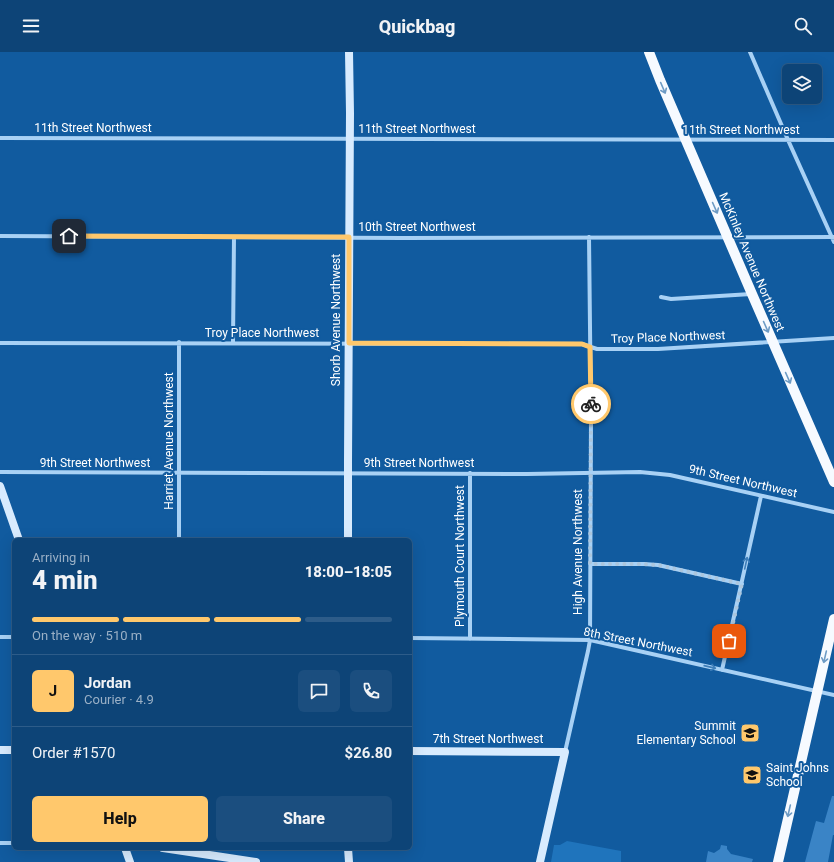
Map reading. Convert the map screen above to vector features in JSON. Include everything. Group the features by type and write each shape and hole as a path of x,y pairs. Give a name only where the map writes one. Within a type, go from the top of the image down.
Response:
{"main road":[{"name":"McKinley Avenue Northwest","path":"649,52 685,140 834,482"},
{"path":"778,862 834,619"}],"street":[{"name":"Shorb Avenue Northwest","path":"348,538 349,52"},
{"path":"750,52 834,242"},
{"name":"11th Street Northwest","path":"0,138 834,140"},
{"name":"10th Street Northwest","path":"0,236 833,237"},
{"path":"233,343 234,237"},
{"name":"High Avenue Northwest","path":"540,862 590,640 589,237"},
{"path":"661,297 671,299 752,294"},
{"name":"Troy Place Northwest","path":"0,342 582,344 597,349 658,349 834,338"},
{"name":"Harriet Avenue Northwest","path":"179,538 180,342"},
{"name":"9th Street Northwest","path":"0,472 640,472 658,473 834,512"},
{"name":"Plymouth Court Northwest","path":"470,473 470,639"},
{"path":"0,486 18,538"},
{"path":"722,670 761,496"},
{"path":"590,564 658,565 742,584"},
{"path":"0,637 12,637"},
{"name":"8th Street Northwest","path":"412,638 590,640 834,695"},
{"path":"0,750 12,750"},
{"name":"7th Street Northwest","path":"412,751 565,752"},
{"path":"0,843 12,843"},
{"path":"126,850 130,862"},
{"path":"188,850 201,851 256,862"},
{"path":"348,850 348,862"}],"shaded area":[{"path":"567,841 621,851 621,862 551,862 554,845 560,845"}],"building":[{"path":"832,796 834,796 834,835 828,862 805,862 816,821 824,823"},
{"path":"721,845 727,846 727,849 731,854 753,859 752,862 706,862 708,851 714,853 720,849"}],"way so far":[{"path":"591,404 590,564 658,565 742,584 729,641"}],"place":[{"name":"Summit Elementary School","path":"750,733"},
{"name":"Saint Johns School","path":"752,775"}],"route":[{"path":"69,236 349,237 349,343 582,344 590,347 591,404"}]}
